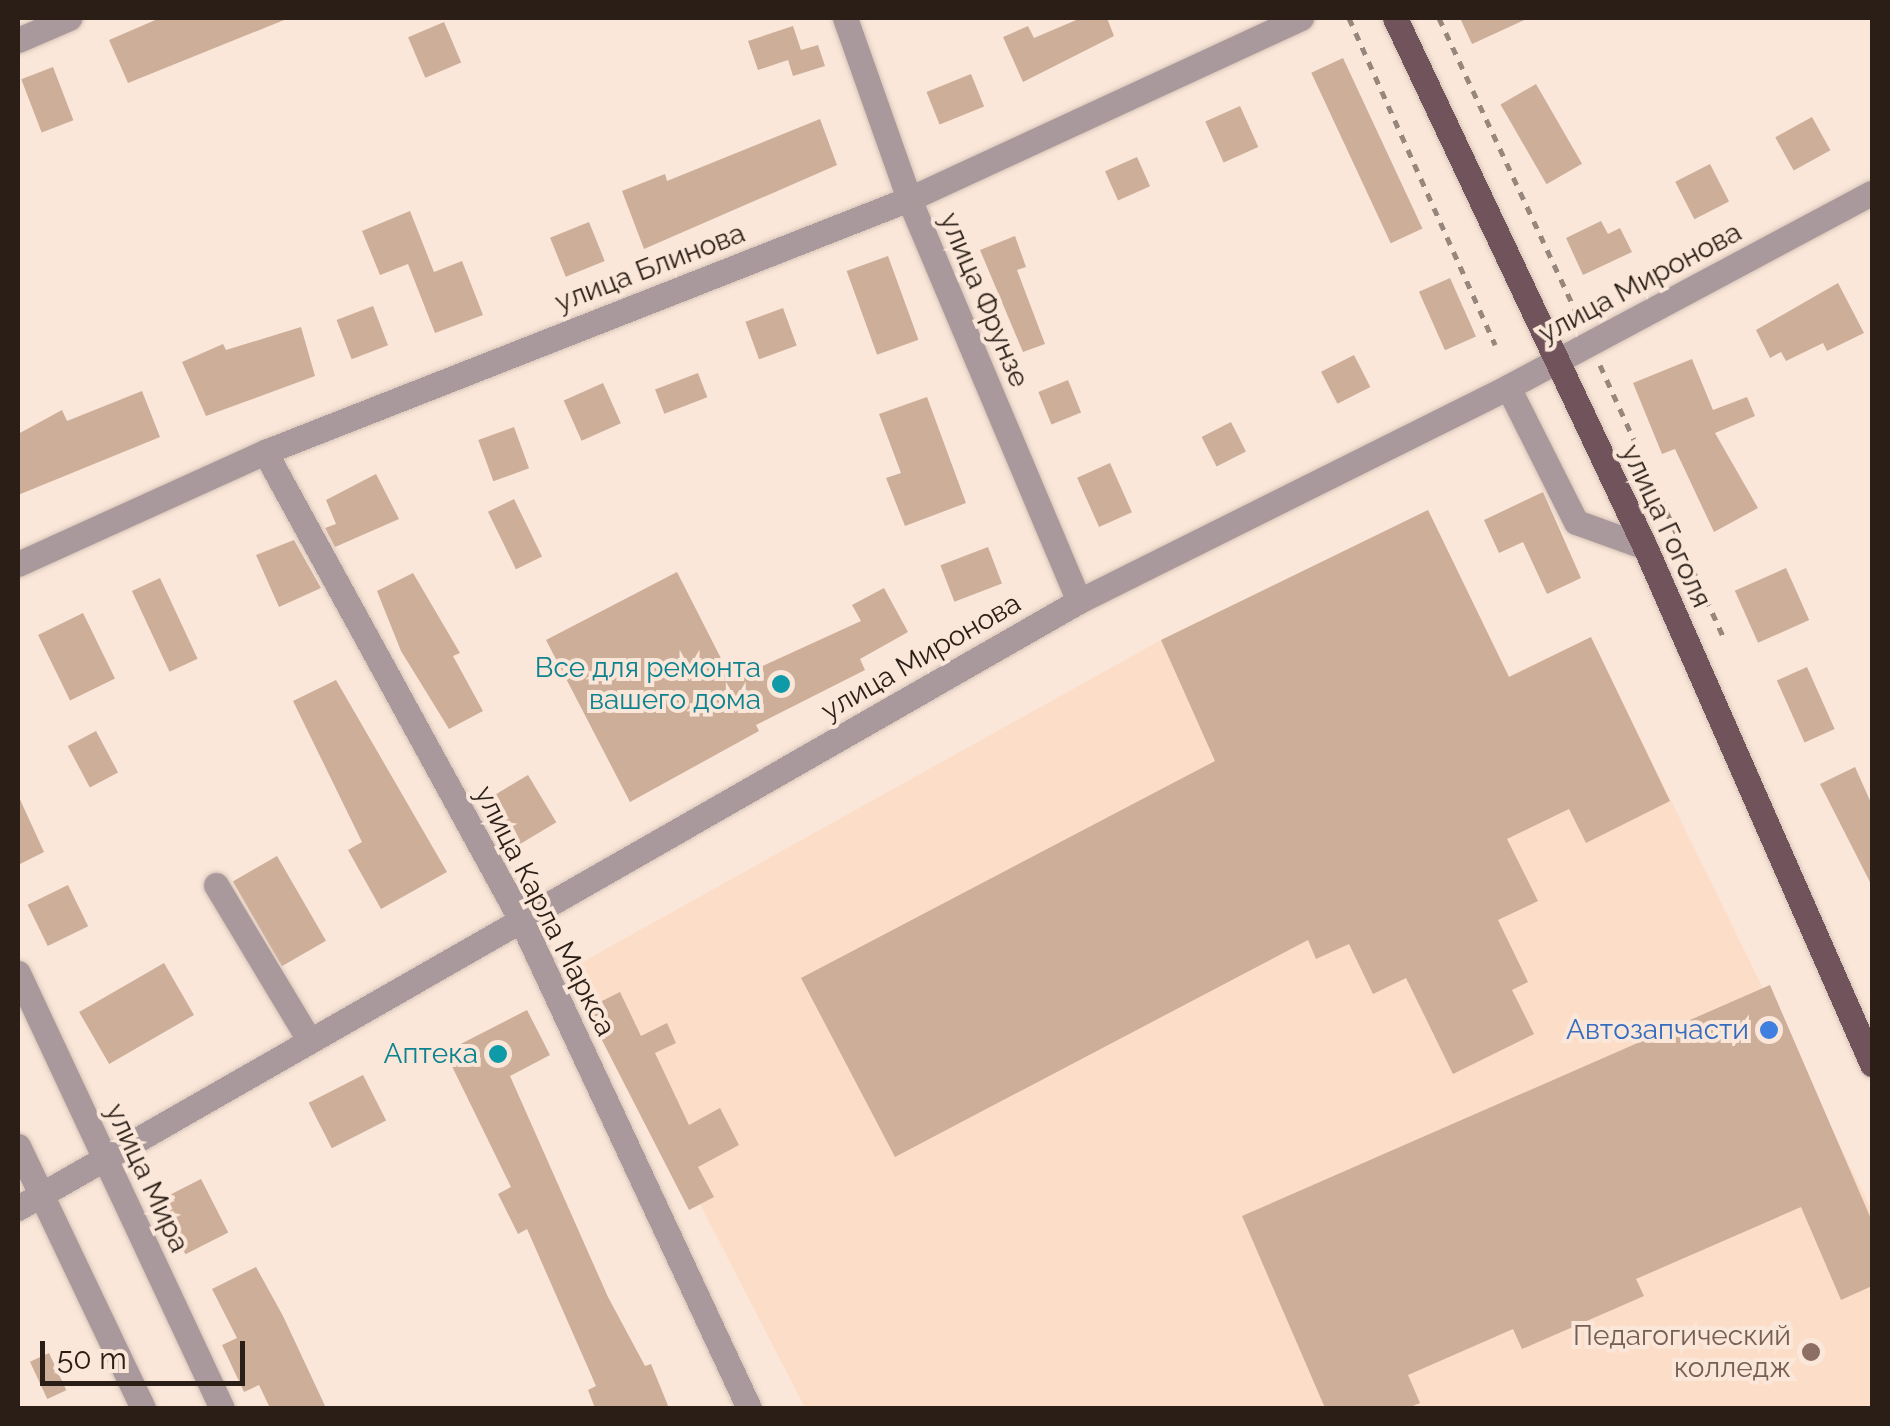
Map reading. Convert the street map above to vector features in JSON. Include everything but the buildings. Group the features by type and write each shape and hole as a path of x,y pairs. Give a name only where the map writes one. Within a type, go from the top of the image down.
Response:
{"main road":[{"name":"улица Гоголя","path":"1395,18 1644,547 1872,1064"}],"street":[{"path":"18,40 69,18"},
{"name":"улица Фрунзе","path":"844,18 908,198 1080,601"},
{"name":"улица Блинова","path":"18,564 265,452 908,198 1301,18"},
{"name":"улица Миронова","path":"18,1208 1080,601 1508,387 1872,192"},
{"path":"1508,387 1576,522 1644,547"},
{"name":"улица Карла Маркса","path":"265,452 521,920 749,1408"},
{"path":"216,885 309,1040"},
{"name":"улица Мира","path":"18,973 222,1408"},
{"path":"18,1146 142,1408"}],"path":[{"path":"1349,18 1496,345"}],"shaded area":[{"path":"1428,510 1509,676 1591,637 1872,1211 1872,1408 805,1408 577,965 1161,640"}],"place":[{"name":"Все для ремонта вашего дома","path":"781,684"},
{"name":"Автозапчасти","path":"1769,1030"},
{"name":"Аптека","path":"498,1054"},
{"name":"Педагогический колледж","path":"1811,1352"}]}
